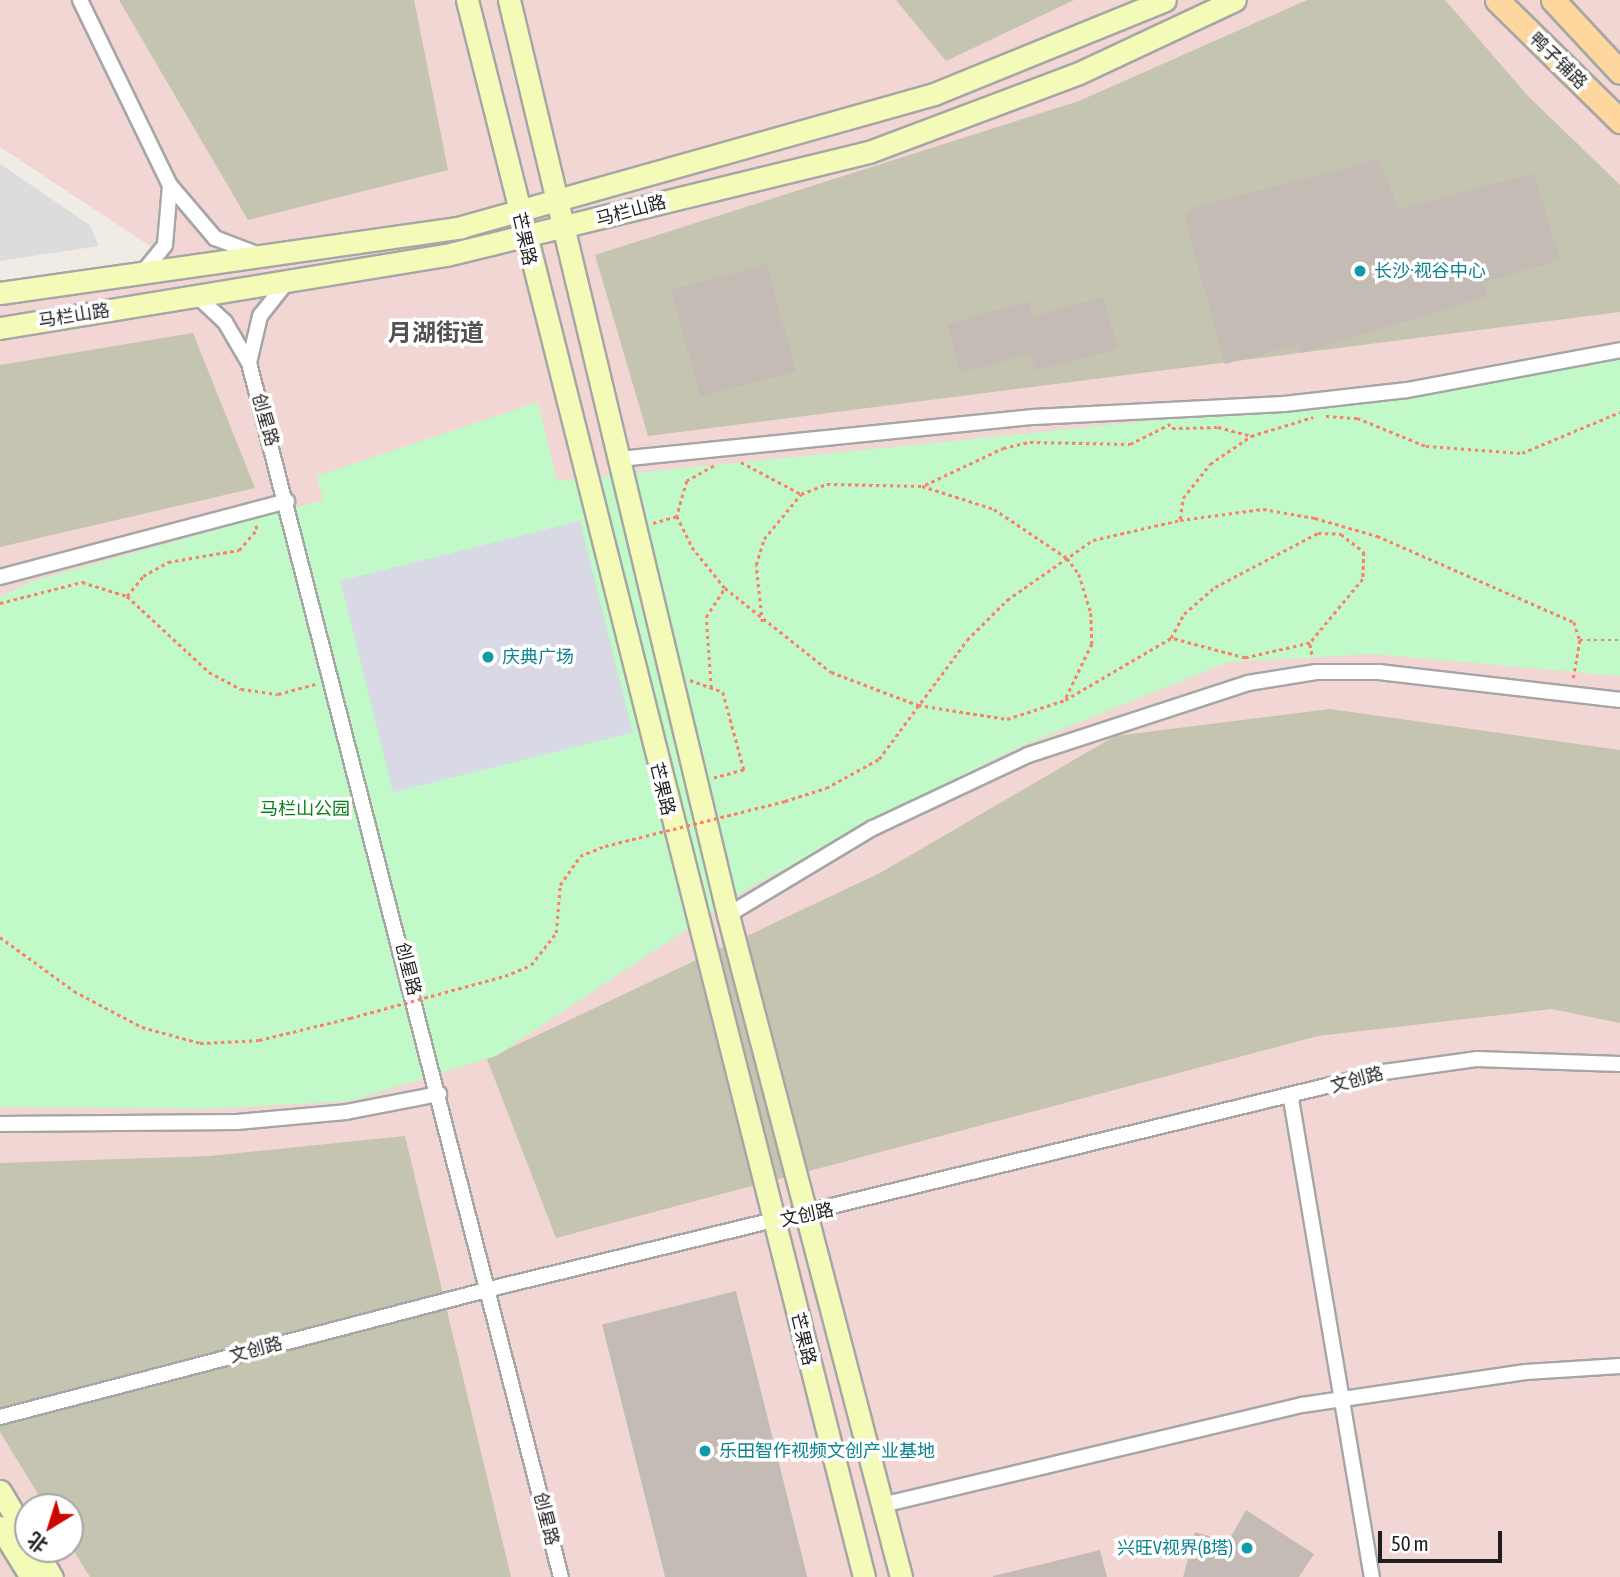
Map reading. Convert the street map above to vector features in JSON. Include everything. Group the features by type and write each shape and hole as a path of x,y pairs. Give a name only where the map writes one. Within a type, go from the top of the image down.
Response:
{"main road":[{"name":"芒果路","path":"467,0 523,239 864,1577"},
{"name":"芒果路","path":"509,0 729,915 901,1577"},
{"name":"马栏山路","path":"0,293 254,253 461,227 934,94 1165,0"},
{"name":"马栏山路","path":"0,328 288,282 523,239 869,152 1079,73 1235,0"},
{"name":"鸭子铺路","path":"1497,0 1620,121"},
{"name":"鸭子铺路","path":"1553,0 1620,72"},
{"path":"0,1491 14,1514"},
{"path":"0,1527 31,1577"}],"street":[{"path":"80,0 170,185 215,238 254,253"},
{"path":"144,271 166,245 170,185"},
{"path":"248,363 260,316 288,282"},
{"name":"创星路","path":"198,297 225,322 248,363 333,679 561,1577"},
{"path":"619,459 1034,417 1168,411 1407,390 1620,350"},
{"path":"0,577 287,501"},
{"path":"729,915 873,828 1028,755 1237,685 1317,672 1379,671 1571,691 1620,700"},
{"name":"文创路","path":"0,1417 487,1290 1291,1099 1384,1072 1476,1059 1620,1064"},
{"path":"0,1125 237,1122 346,1112 439,1094"},
{"path":"1291,1099 1371,1577"},
{"path":"882,1505 1096,1449 1342,1398 1526,1372 1620,1366"}],"path":[{"path":"1168,411 1171,428"},
{"path":"1180,520 1183,498 1210,464 1251,436 1318,415 1357,418 1426,446 1522,453 1620,412"},
{"path":"922,486 1003,448 1030,442 1130,444 1171,428 1218,427 1251,436"},
{"path":"730,463 743,462 801,494"},
{"path":"717,464 687,481 677,516 692,547 725,588 762,622 831,672 918,705 1007,719 1065,701 1171,638 1184,614 1215,587 1318,533 1341,534 1364,552 1363,579 1310,643 1245,658 1201,651 1171,638"},
{"path":"762,622 756,565 761,547 801,494 827,484 922,486 994,509 1067,558 1091,612 1092,644 1065,701"},
{"path":"0,937 74,991 142,1027 200,1043 259,1040 506,976 531,965 556,933 560,885 580,856 605,846 785,801 826,788 879,759 918,705 999,608 1093,540 1180,520 1263,509 1343,526 1574,622 1580,639 1571,691"},
{"path":"127,596 143,576 168,562 239,550 257,529 247,512"},
{"path":"635,528 677,516"},
{"path":"1341,534 1343,526"},
{"path":"0,603 82,582 127,596 209,672 241,689 278,694 333,679"},
{"path":"711,688 706,617 725,588"},
{"path":"1580,639 1620,640"},
{"path":"670,673 723,692 744,770 697,783"}],"shaded area":[{"path":"0,0 1620,0 1620,1577 0,1577 0,300 188,271 0,147"},
{"path":"119,0 414,0 448,170 248,220"},
{"path":"896,0 1074,0 946,61"},
{"path":"1307,0 1445,0 1528,96 1620,185 1620,312 648,436 595,255 1079,101"},
{"path":"0,164 90,225 99,246 0,261"},
{"path":"193,333 255,488 0,547 0,365"},
{"name":"庆典广场","path":"580,521 633,733 393,792 340,581"},
{"path":"1330,709 1620,750 1620,1023 1552,1009 1318,1036 556,1238 487,1059 880,873 1115,736"},
{"path":"405,1136 511,1577 90,1577 81,1563 84,1563 84,1493 37,1493 0,1432 0,1163 209,1156"}],"green space":[{"name":"马栏山公园","path":"1620,359 1620,676 1374,654 1228,662 1012,750 752,886 496,1056 350,1101 211,1109 0,1107 0,597 33,581 323,500 317,476 538,402 557,481 1347,401"}],"building":[{"name":"长沙·视谷中心","path":"1379,159 1399,209 1534,173 1560,260 1483,283 1487,297 1301,353 1298,345 1225,364 1185,219 1192,208"},
{"path":"767,264 796,371 700,397 671,290"},
{"path":"1103,297 1118,349 1035,371 1030,354 960,373 947,324 1029,301 1033,316"},
{"name":"乐田智作视频文创产业基地","path":"736,1291 807,1577 665,1577 602,1324"},
{"name":"兴旺V视界(B塔)","path":"1246,1510 1314,1554 1299,1577 1183,1577 1195,1532 1228,1542"},
{"path":"1100,1550 1107,1577 993,1577 993,1576"}],"place":[{"name":"长沙·视谷中心","path":"1360,271"},
{"name":"庆典广场","path":"488,657"},
{"name":"乐田智作视频文创产业基地","path":"705,1451"},
{"name":"兴旺V视界(B塔)","path":"1247,1548"}],"district":[{"name":"月湖街道","path":"436,333"}]}
